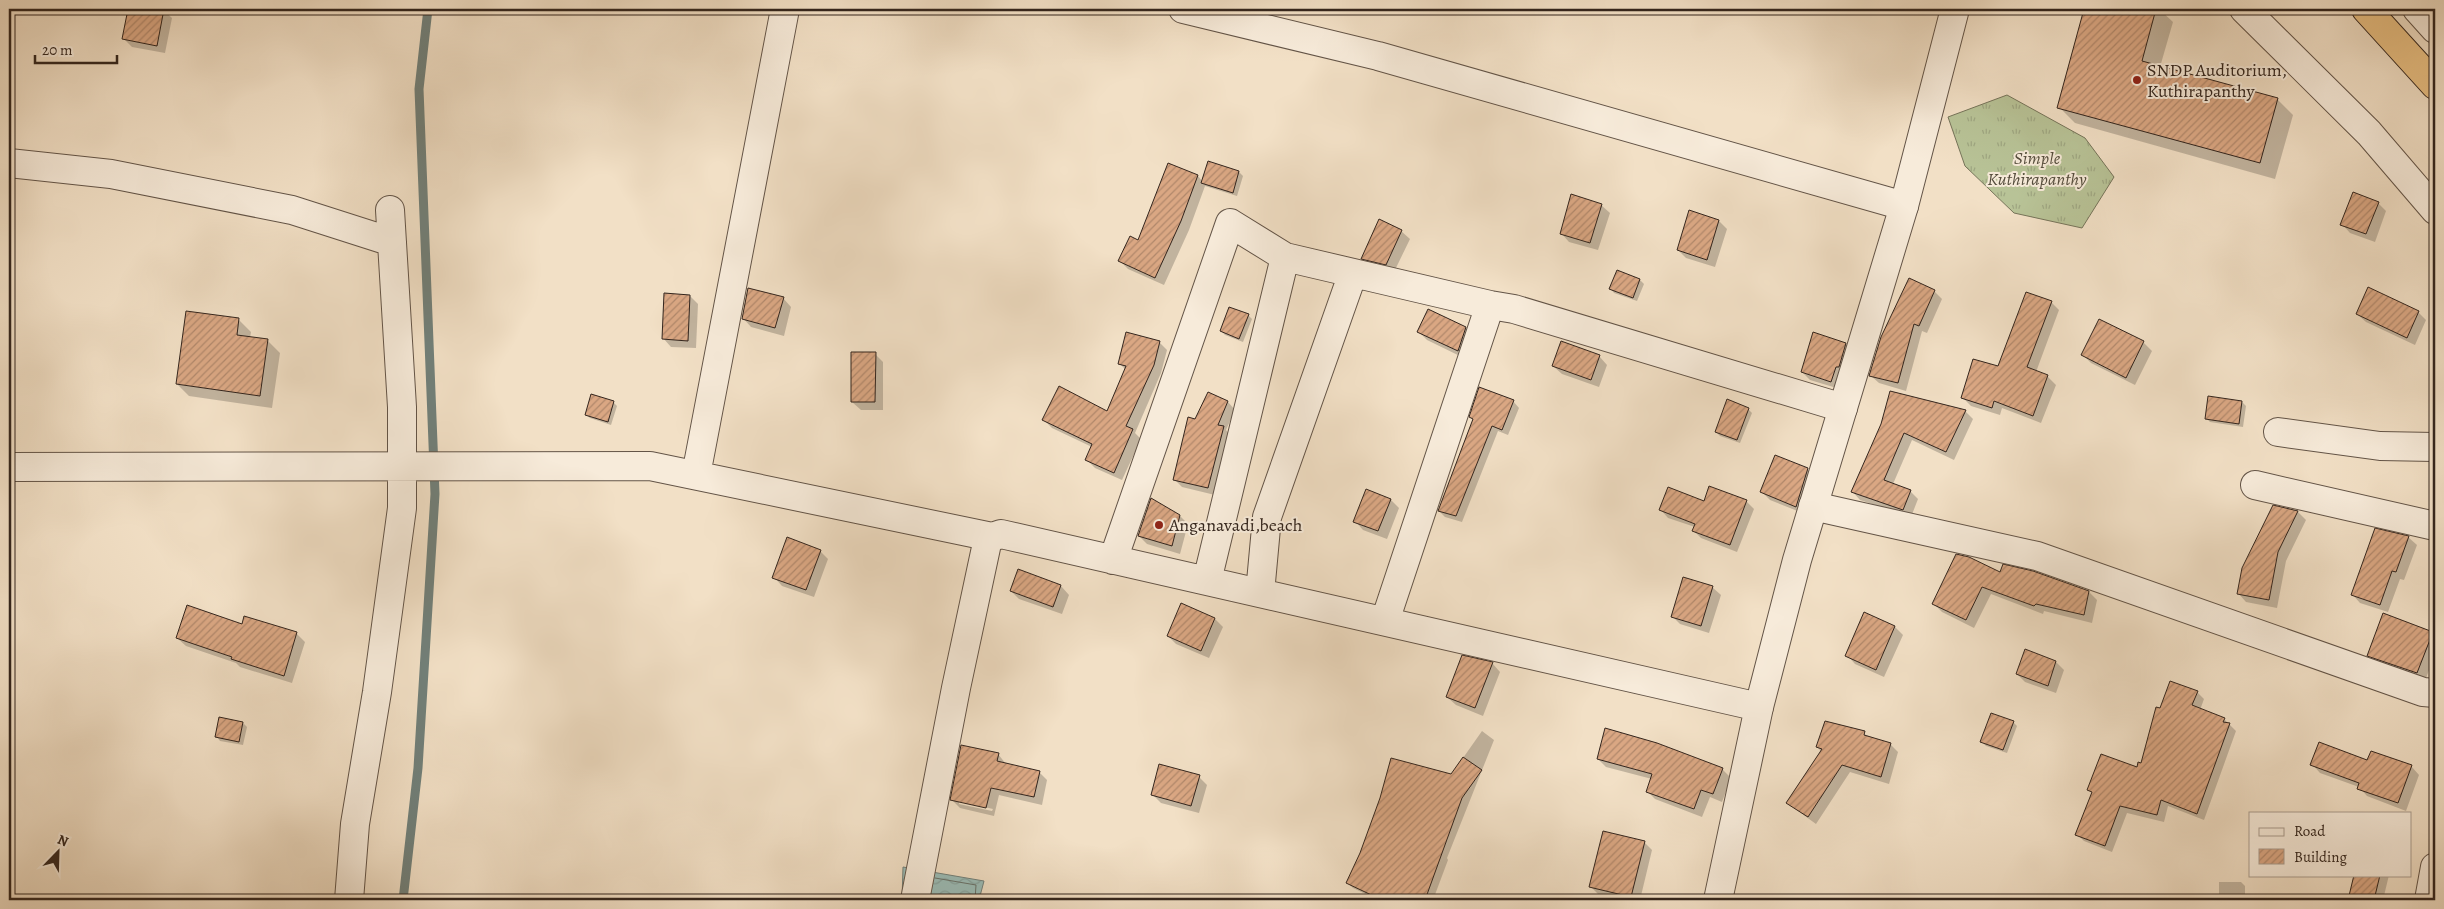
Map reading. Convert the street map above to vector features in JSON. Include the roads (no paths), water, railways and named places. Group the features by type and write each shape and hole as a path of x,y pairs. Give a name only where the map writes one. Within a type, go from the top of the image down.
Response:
{"highway":[{"path":"2366,9 2435,85"}],"street":[{"path":"696,475 785,9"},
{"path":"1184,9 1378,56 1904,206"},
{"path":"1718,900 1759,707 1813,506 1904,206 1955,9"},
{"path":"2244,9 2369,133 2435,210"},
{"path":"2417,9 2435,29"},
{"path":"9,163 111,174 292,210 392,242"},
{"path":"349,900 355,824 377,692 402,508 402,407 390,210"},
{"path":"1113,560 1230,223 1286,257 1514,309 1843,408"},
{"path":"1207,581 1286,257"},
{"path":"1260,593 1267,517 1353,273"},
{"path":"1385,621 1490,305"},
{"path":"2278,432 2380,446 2435,447"},
{"path":"9,467 650,466 992,537"},
{"path":"2254,485 2435,526"},
{"path":"1813,506 2037,556 2139,590 2414,689 2435,693"},
{"path":"915,900 986,543 992,537 1001,534 1759,707"},
{"path":"2429,900 2435,867"}],"water":[{"path":"903,867 984,881 979,900 902,900"}],"waterway":[{"path":"403,900 418,768 435,494 419,89 428,9"}],"place":[{"name":"SNDP Auditorium, Kuthirapanthy","path":"2137,80"},
{"name":"Anganavadi,beach","path":"1159,525"}],"park label":[{"name":"Simple Kuthirapanthy","path":"2037,168"}]}
